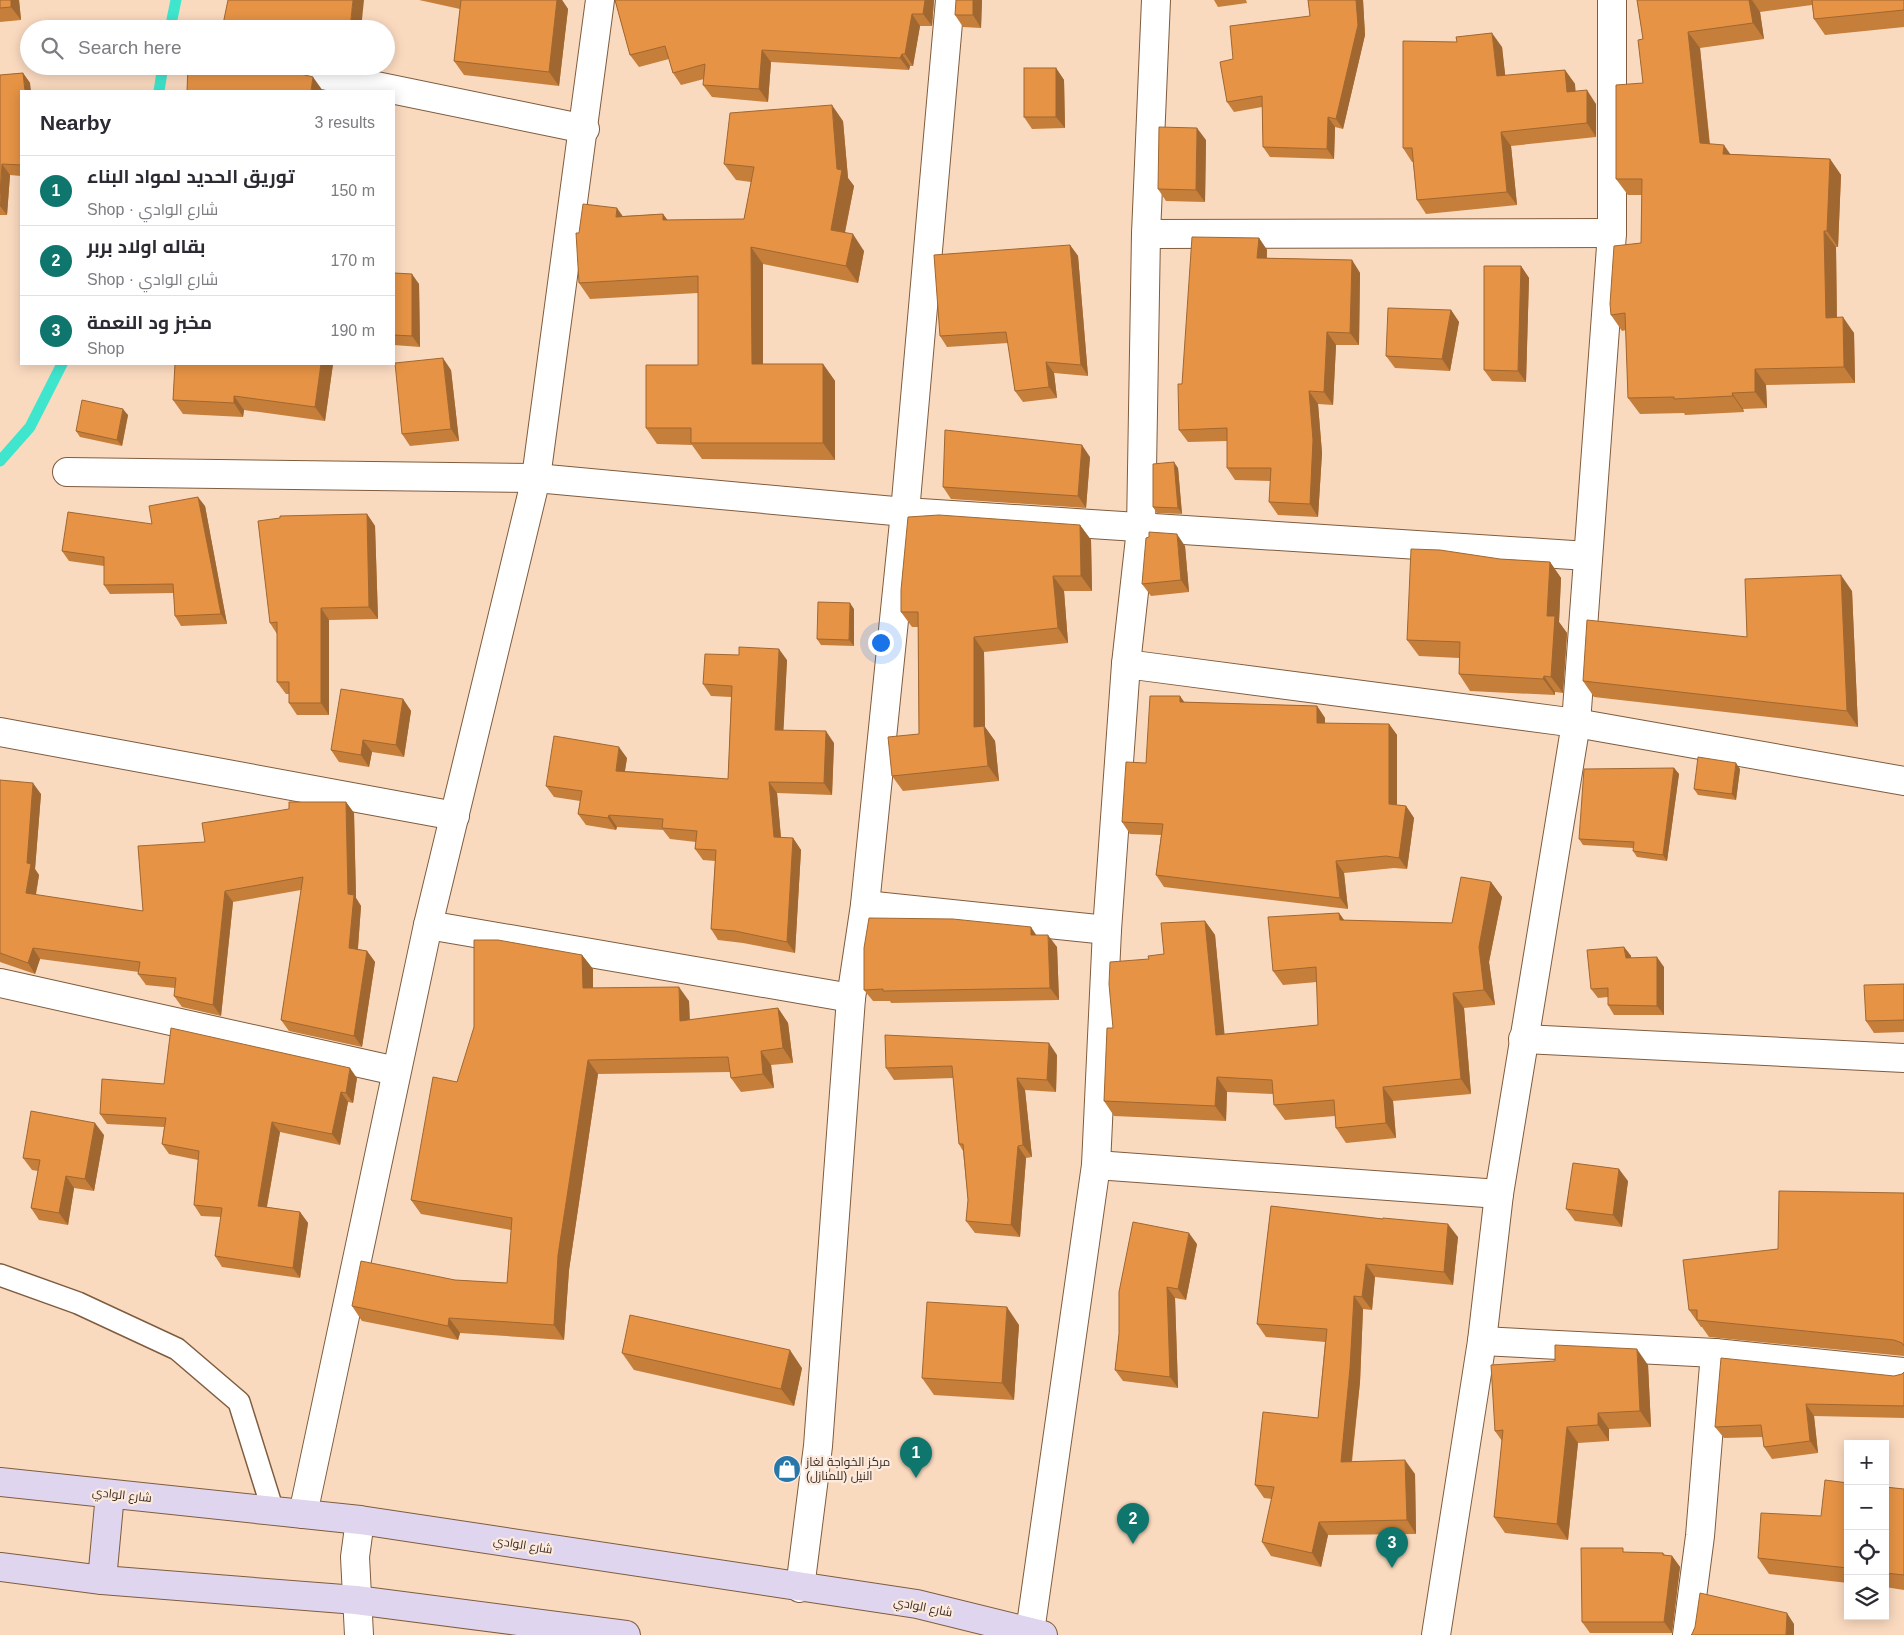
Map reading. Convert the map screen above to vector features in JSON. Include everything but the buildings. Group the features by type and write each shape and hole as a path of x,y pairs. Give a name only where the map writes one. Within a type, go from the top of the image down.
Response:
{"main road":[{"name":"شارع الوادي","path":"0,1482 360,1520 800,1588 918,1604 1036,1634"},
{"path":"102,1580 110,1494"},
{"path":"0,1567 102,1580 356,1600 626,1635"}],"street":[{"path":"303,1514 428,925 536,478 585,129 600,0"},
{"path":"800,1588 818,1446 851,998 865,906 905,512 950,0"},
{"path":"1036,1634 1096,1165 1107,930 1126,664 1141,529 1146,234 1156,0"},
{"path":"1436,1635 1482,1341 1499,1194 1576,723 1612,232 1612,0"},
{"path":"323,75 585,129"},
{"path":"1146,234 1612,232"},
{"path":"67,472 536,478 905,512 1141,529 1588,556"},
{"path":"1126,664 1576,723 1904,781"},
{"path":"0,732 454,816"},
{"path":"865,906 1107,930"},
{"path":"428,925 851,998"},
{"path":"0,983 396,1071"},
{"path":"1523,1039 1904,1058"},
{"path":"1096,1165 1499,1194"},
{"path":"1482,1341 1715,1353 1904,1372"},
{"path":"1687,1635 1700,1536 1715,1353"},
{"path":"359,1635 354,1556 360,1520"}],"lane":[{"path":"0,1275 78,1303 177,1349 239,1402 273,1511"}],"waterway":[{"path":"172,20 176,0"},
{"path":"159,90 162,75"},
{"path":"0,461 30,427 61,365"}],"place":[{"name":"مركز الخواجة لغاز النيل (للمنازل)","path":"787,1469"},
{"name":"توريق الحديد لمواد البناء","path":"916,1478"},
{"name":"بقاله اولاد بربر","path":"1133,1544"},
{"name":"مخبز ود النعمة","path":"1392,1568"}]}
